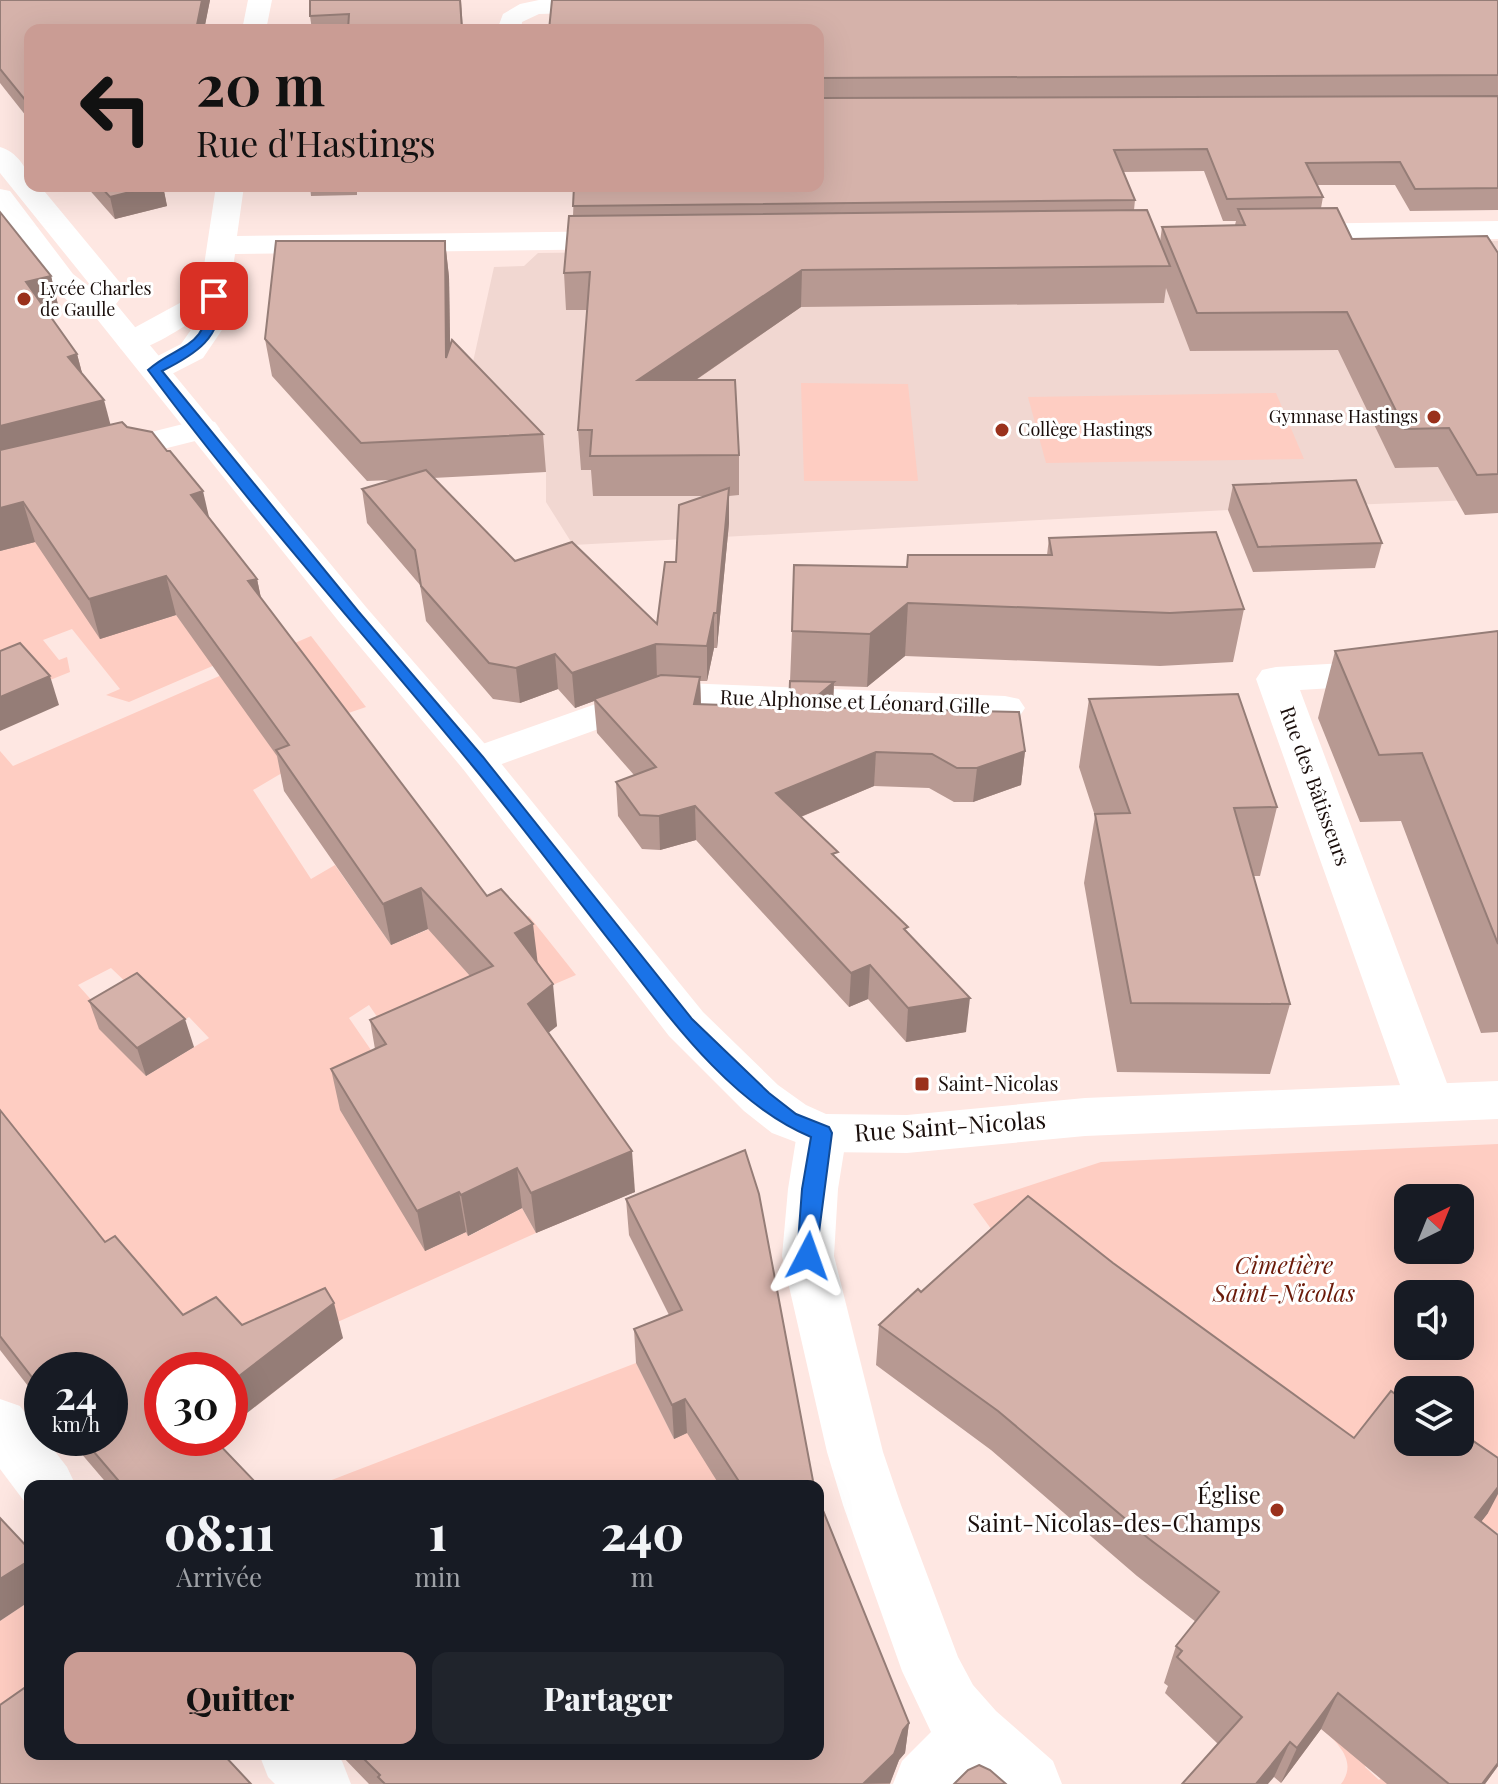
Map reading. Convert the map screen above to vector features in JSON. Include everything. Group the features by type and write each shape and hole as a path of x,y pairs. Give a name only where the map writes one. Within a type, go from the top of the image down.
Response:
{"street":[{"path":"255,24 260,0"},
{"path":"510,24 511,19 528,9 553,5 637,5"},
{"path":"0,155 24,184"},
{"path":"30,192 111,291 100,304"},
{"path":"155,370 192,351 215,318 214,296 229,192"},
{"path":"0,197 62,280 79,295 100,304 132,342 353,615 477,760 686,1024 761,1098 789,1119 822,1133 813,1189 808,1256 855,1452 933,1671 951,1707 974,1733 1030,1784"},
{"path":"1264,233 1498,230"},
{"path":"222,245 661,240"},
{"path":"132,342 161,329 214,296"},
{"path":"0,480 203,429"},
{"name":"Rue des Bâtisseurs","path":"1430,1102 1276,679 1498,666"},
{"name":"Rue Alphonse et Léonard Gille","path":"477,760 658,694 1005,708"},
{"name":"Rue Saint-Nicolas","path":"822,1133 907,1134 1085,1117 1498,1100"},
{"path":"0,1424 42,1480"},
{"path":"925,1784 974,1733"},
{"path":"297,1760 319,1784"}],"shaded area":[{"name":"Collège Hastings","path":"1498,241 1498,499 1228,510 573,545 546,502 546,472 467,389 494,267 524,266 538,253"}],"green space":[{"path":"801,383 908,384 918,481 804,481"},
{"path":"1276,393 1304,459 1046,463 1028,397"},
{"path":"43,539 67,589 154,622 176,615 196,642 280,637 129,702 106,695 120,689 72,629 43,640 59,660 67,657 70,672 40,684 0,684 0,551"},
{"path":"311,636 366,707 331,719 287,770 253,790 311,879 335,865 391,945 453,919 451,954 484,992 504,928 529,916 576,975 475,1018 425,1251 466,1232 469,1236 522,1208 536,1233 253,1360 227,1332 191,1352 144,1352 144,1378 139,1381 128,1361 128,1352 123,1352 0,1124 0,751 13,766","holes":["111,968 173,1027 189,1017 209,1038 146,1076 111,1022 78,985","369,1005 395,1043 373,1053 349,1018"]},
{"name":"Cimetière Saint-Nicolas","path":"1498,1144 1498,1533 1481,1522 1488,1513 1344,1483 1007,1251 973,1204 1101,1162"},
{"path":"636,1363 674,1439 788,1385 800,1443 729,1480 332,1480"},
{"path":"24,1605 24,1741 0,1758 0,1621"},
{"path":"1322,1729 1370,1760 1365,1767 1379,1780 1386,1773 1399,1784 1341,1784 1346,1776 1347,1761 1340,1747"}],"building":[{"path":"0,0 202,0 197,24 24,24 24,99 0,69"},
{"path":"310,0 460,0 462,24 348,24 349,14 310,16"},
{"path":"552,0 1498,0 1498,75 824,78 824,24 550,24"},
{"path":"1498,96 1498,188 1415,189 1400,162 1306,163 1323,197 1227,199 1207,149 1114,150 1135,200 573,206 574,192 824,192 824,98"},
{"path":"105,192 130,192 110,197"},
{"path":"1337,208 1352,239 1487,236 1498,253 1498,474 1477,475 1449,428 1405,429 1347,312 1197,313 1162,227 1245,225 1238,209"},
{"path":"1147,210 1170,266 802,270 638,380 735,380 739,455 590,456 592,430 578,430 590,272 564,273 569,216"},
{"path":"0,212 51,276 26,282 77,354 68,357 104,400 0,426"},
{"path":"276,241 445,241 446,358 452,340 543,434 361,443 265,339"},
{"path":"122,422 127,427 152,432 203,491 191,495 257,579 248,581 487,896 501,889 533,924 515,933 553,984 528,1004 632,1151 531,1193 517,1168 461,1195 459,1192 417,1211 331,1069 386,1044 370,1020 493,966 421,888 383,904 276,750 289,745 166,576 89,599 23,502 0,508 0,450"},
{"path":"426,470 515,561 572,542 657,624 665,562 676,562 679,505 729,488 717,613 714,613 707,646 656,644 572,673 555,654 516,668 489,663 421,586 415,550 362,489"},
{"path":"1356,480 1382,543 1258,547 1233,485"},
{"path":"1216,532 1244,609 1170,613 908,603 870,634 792,631 794,565 907,567 908,555 1052,555 1049,538"},
{"path":"1498,631 1498,944 1422,753 1379,755 1335,651"},
{"path":"20,643 50,676 0,697 0,651"},
{"path":"661,675 700,677 694,704 789,707 790,681 834,682 804,707 1019,712 1025,751 977,768 957,768 932,754 876,752 776,793 838,852 832,854 908,927 904,929 970,998 908,1008 870,965 851,973 695,806 659,816 640,815 616,782 656,767 594,699"},
{"path":"1238,694 1277,807 1234,808 1290,1004 1131,1003 1095,814 1130,813 1089,699"},
{"path":"137,973 185,1019 137,1048 89,1001"},
{"path":"0,1110 105,1242 115,1236 183,1315 216,1297 242,1325 325,1288 334,1303 248,1369 248,1352 144,1352 144,1456 230,1456 253,1480 118,1480 97,1456 128,1456 128,1352 24,1352 24,1367 0,1336"},
{"path":"745,1150 759,1194 813,1480 738,1480 685,1399 672,1405 634,1329 682,1310 626,1199"},
{"name":"Église Saint-Nicolas-des-Champs","path":"1028,1196 1113,1263 1354,1438 1391,1391 1394,1393 1394,1456 1474,1456 1474,1442 1498,1458 1498,1487 1475,1517 1498,1535 1498,1763 1482,1784 1449,1784 1338,1693 1297,1748 1290,1742 1256,1784 1182,1784 1242,1717 1177,1657 1182,1651 1176,1646 1219,1592 1148,1538 998,1411 879,1325 918,1289 921,1292"},
{"path":"824,1513 909,1723 894,1754 863,1784 385,1784 378,1777 380,1775 365,1760 824,1760"},
{"path":"0,1518 24,1544 24,1564 0,1579"},
{"path":"24,1688 24,1760 229,1760 251,1784 0,1784 0,1705"},
{"path":"979,1765 1006,1784 954,1784 968,1770"}],"place":[{"name":"Lycée Charles de Gaulle","path":"24,299"},
{"name":"Gymnase Hastings","path":"1434,417"},
{"name":"Collège Hastings","path":"1002,430"},
{"name":"Saint-Nicolas","path":"922,1084"},
{"name":"Église Saint-Nicolas-des-Champs","path":"1277,1510"}],"route":[{"path":"214,296 215,318 192,351 155,370 353,615 477,760 686,1024 761,1098 789,1119 822,1133 813,1189 808,1256"}]}
